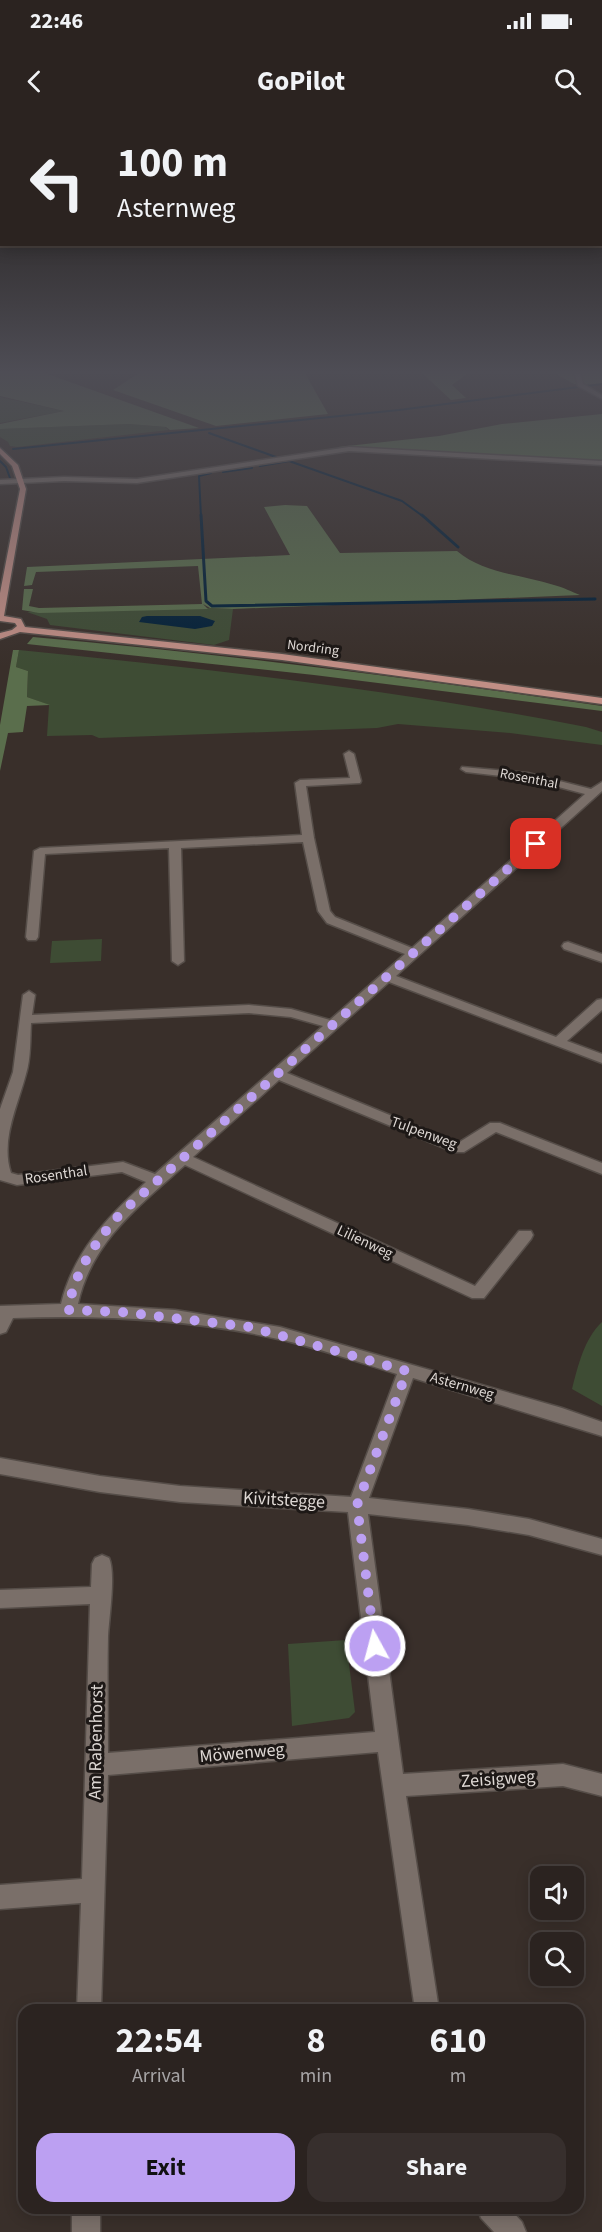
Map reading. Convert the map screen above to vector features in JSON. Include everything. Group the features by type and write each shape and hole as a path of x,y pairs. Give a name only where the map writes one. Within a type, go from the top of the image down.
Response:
{"main road":[{"path":"0,636 20,629 21,623 0,617 23,499 22,481 17,470"},
{"name":"Nordring","path":"20,629 282,657 602,700"}],"street":[{"path":"0,482 58,479 137,481 213,470"},
{"path":"349,754 356,782 300,783 308,838 324,911 331,920 414,954"},
{"name":"Rosenthal","path":"466,770 528,776 596,794"},
{"name":"Rosenthal","path":"68,1310 72,1291 90,1251 120,1214 596,794"},
{"path":"32,936 40,851 308,838"},
{"path":"175,845 178,962"},
{"path":"568,946 602,958"},
{"path":"388,977 602,1059"},
{"name":"Rosenthal","path":"29,995 20,1072 2,1130 0,1163 5,1176 17,1180 123,1167 158,1181"},
{"path":"558,1042 602,1003"},
{"path":"25,1019 260,1010 302,1014 332,1025"},
{"name":"Tulpenweg","path":"277,1074 459,1149 495,1126 602,1168"},
{"name":"Lilienweg","path":"183,1158 478,1294 525,1234"},
{"name":"Asternweg","path":"4,1312 68,1310 121,1312 250,1327 562,1415 602,1429"},
{"path":"0,1329 4,1312"},
{"path":"407,1371 357,1505 393,1786 425,2004"},
{"name":"Kivitstegge","path":"0,1467 100,1484 180,1494 357,1505 528,1527 602,1547"},
{"name":"Am Rabenhorst","path":"89,2004 97,1765 98,1639 102,1564"},
{"path":"0,1599 102,1595"},
{"name":"Möwenweg","path":"97,1765 387,1741"},
{"name":"Zeisigweg","path":"393,1786 563,1775 602,1785"},
{"path":"0,1897 92,1890"},
{"path":"86,2214 86,2232"},
{"path":"496,2214 512,2232"}],"green space":[{"path":"307,506 340,553 457,551 468,559 491,569 541,581 580,595 233,609 210,608 203,604 208,609 39,613 22,610 24,589 33,589 29,606 39,608 202,604 198,566 36,572 32,585 24,586 27,567 290,555 264,507"},
{"path":"233,609 229,640 214,645 50,625 47,619 27,612"},
{"path":"33,637 389,676 602,706 602,711 314,675 27,644"},
{"path":"13,650 19,650 16,667 28,671 27,697 50,705 27,706 23,732 8,733 0,771 0,725"},
{"path":"19,650 233,673 445,702 586,727 602,732 602,745 510,733 398,724 377,728 99,738 92,735 47,736 49,705 27,697 28,671 16,667"},
{"path":"102,939 101,961 50,963 52,941"},
{"path":"602,1322 602,1406 572,1389 586,1345"},
{"path":"346,1640 355,1712 349,1718 292,1726 288,1644"}],"water":[{"path":"200,616 215,621 212,626 195,629 139,622 142,617"}],"waterway":[{"path":"7,470 10,478"},
{"path":"223,472 241,470"},
{"path":"313,470 402,501 424,517"},
{"path":"201,517 199,476 211,473"},
{"path":"201,515 206,601 212,606 595,599"},
{"path":"422,515 458,547"}],"route":[{"path":"375,1646 357,1505 407,1371 250,1327 121,1312 68,1310 72,1291 90,1251 120,1214 536,844"}]}
